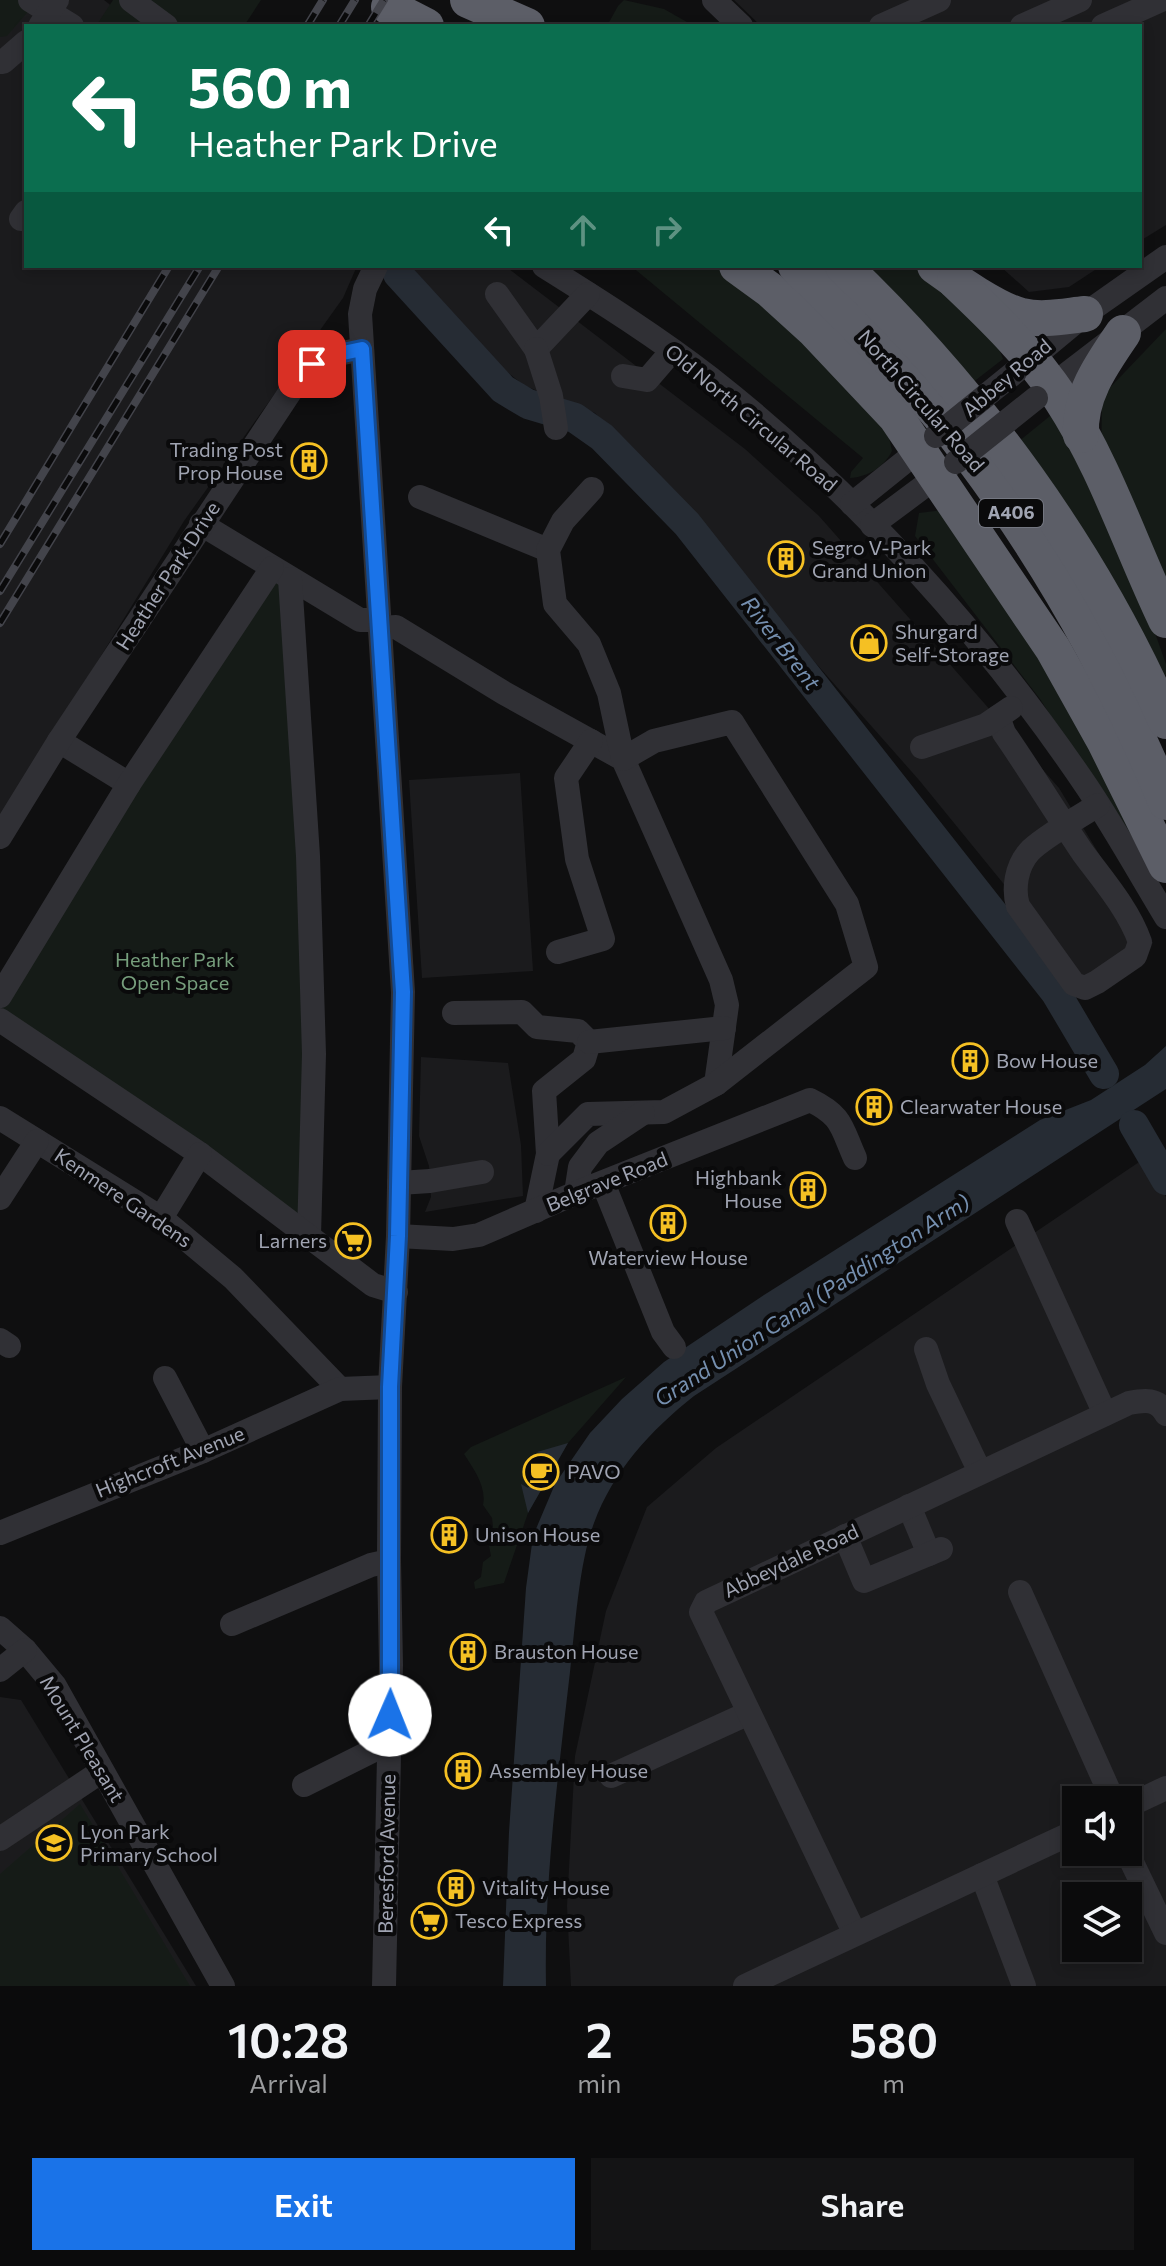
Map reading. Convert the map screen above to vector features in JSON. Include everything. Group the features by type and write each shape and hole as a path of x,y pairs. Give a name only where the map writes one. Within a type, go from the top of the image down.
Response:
{"highway":[{"path":"456,0 500,24"},
{"path":"468,0 522,24"},
{"path":"740,268 770,290 814,330 896,417 938,456 1105,742 1166,865"},
{"name":"North Circular Road","path":"798,268 870,339 937,414 1032,542 1106,671 1166,802"},
{"name":"North Circular Road","path":"845,268 937,363 1031,483 1110,610 1166,721"},
{"path":"945,274 1020,316 1085,314"},
{"path":"945,274 1007,332 1033,379 1081,435 1100,469 1166,620"},
{"path":"1081,435 1081,412 1089,389 1123,333"}],"street":[{"path":"30,0 69,24"},
{"path":"41,24 57,0"},
{"path":"131,0 163,24"},
{"path":"714,0 739,24"},
{"path":"885,24 939,0"},
{"path":"1026,24 1080,0"},
{"path":"1107,24 1161,0"},
{"path":"0,62 24,44"},
{"name":"Abbey Road","path":"852,504 938,456 1033,379 1085,314 1166,257"},
{"name":"Beresford Avenue","path":"375,268 361,303 362,349 403,992 398,1236 390,1387 390,1742 384,1986"},
{"name":"Old North Circular Road","path":"547,268 711,379 852,504 985,649 1098,805 1166,917"},
{"path":"497,294 536,349 551,396 556,428"},
{"path":"536,349 588,294"},
{"name":"Abbey Road","path":"872,525 938,456 1033,379 1123,333 1166,298"},
{"name":"Heather Park Drive","path":"0,837 59,741 302,374 324,357 362,349"},
{"path":"623,376 647,380 672,351"},
{"path":"592,489 563,521 548,550 555,604 589,644 609,693 623,759 715,961 727,1005 716,1084"},
{"path":"420,497 548,550"},
{"path":"201,524 360,620 396,627 504,693 623,759"},
{"path":"0,996 129,784 281,574"},
{"path":"281,574 308,856 313,1008 309,1236"},
{"path":"922,747 986,725 1022,698"},
{"path":"998,717 1004,733 1067,825 1140,942 1135,956 1085,988 1074,984 1018,906 1014,894 1018,873 1029,852 1067,825 1098,805"},
{"path":"548,1154 588,1114 664,1112 716,1084 866,967 847,904 732,722 654,741 623,759"},
{"path":"59,741 129,784"},
{"path":"558,952 603,939 577,859 566,778 591,741"},
{"path":"454,1013 522,1012 537,1027 578,1031 589,1042"},
{"path":"0,1020 200,1154 373,1285 396,1292"},
{"path":"589,1042 724,1028"},
{"path":"536,1211 548,1154 544,1091 584,1059 589,1042"},
{"name":"Belgrave Road","path":"398,1236 466,1238 810,1100 837,1117 855,1158"},
{"path":"576,1193 580,1167 598,1143 643,1113"},
{"name":"Kenmere Gardens","path":"0,1118 161,1218 233,1278 340,1389"},
{"path":"0,1198 37,1141"},
{"path":"161,1218 200,1154"},
{"path":"399,1183 482,1172"},
{"path":"603,1183 663,1332 674,1347"},
{"path":"1017,1221 1105,1414"},
{"path":"926,1349 938,1384 980,1472"},
{"path":"165,1378 203,1451"},
{"path":"340,1389 390,1387"},
{"name":"Highcroft Avenue","path":"0,1533 203,1451 340,1389"},
{"name":"Abbeydale Road","path":"855,1934 701,1612 706,1602 1105,1414 1144,1399 1155,1402 1166,1414"},
{"path":"845,1536 864,1581 935,1551 909,1506"},
{"path":"232,1624 371,1565 389,1561"},
{"path":"1020,1592 1107,1786"},
{"name":"Mount Pleasant","path":"0,1628 25,1650 55,1686 223,1986"},
{"path":"0,1670 25,1650"},
{"path":"611,1776 749,1713"},
{"path":"304,1785 390,1742"},
{"path":"0,1839 102,1771"},
{"path":"1142,1799 1166,1788"},
{"path":"745,1986 1062,1838"},
{"path":"1134,1866 1166,1933"},
{"path":"982,1875 1024,1986"}],"shaded area":[{"path":"0,0 104,0 134,24 24,24 24,268 356,268 343,298 184,521 0,820"},
{"path":"734,0 1166,0 1166,225 1142,240 1142,24 759,24"},
{"path":"413,268 508,268 745,449 819,516 1059,788 1153,943 1087,986 919,780 595,413 525,386 489,358"},
{"path":"1002,268 1098,268 1069,287 1029,292"},
{"path":"520,773 533,971 422,978 409,780"},
{"path":"421,1057 508,1063 521,1145 523,1196 425,1212 431,1197 429,1166 419,1136"},
{"path":"1145,1158 1166,1197 1166,1986 571,1986 567,1906 575,1756 606,1611 647,1507 716,1448"},
{"name":"Lyon Park Primary School","path":"0,1697 21,1700 196,1986 0,1986"}],"green space":[{"path":"0,0 38,0 7,36 0,37"},
{"path":"113,0 261,0 245,24 97,24"},
{"path":"624,0 664,9 690,24 608,24"},
{"path":"633,268 723,268 798,335 888,433 892,451 885,462 863,476 850,478 851,472 863,458"},
{"path":"868,268 919,268 949,292 995,338 1003,359 972,383"},
{"path":"1166,329 1166,620 1101,468 1102,396"},
{"path":"1050,416 1068,434 1144,602 1166,664 1166,675 1161,678 1018,442"},
{"path":"943,510 1064,686 1153,873 1040,699 915,536 919,513"},
{"name":"Heather Park Open Space","path":"271,576 286,584 306,996 301,1221 0,1011"},
{"path":"626,1377 568,1443 528,1513 504,1583 475,1589 474,1582 481,1577 483,1562 491,1556 488,1541 493,1527 492,1518 483,1505 481,1485 464,1454 471,1447"},
{"name":"Lyon Park Primary School","path":"80,1804 190,1986 0,1986 0,1874"}],"water":[{"name":"Grand Union Canal (Paddington Arm)","path":"1166,1046 1166,1089 694,1396 648,1437 623,1469 594,1523 581,1576 553,1829 547,1907 546,1986 503,1986 509,1832 526,1588 533,1536 555,1484 590,1433 664,1362 1040,1120 1091,1100 1145,1065"},
{"path":"568,1443 528,1513 521,1484 528,1488 546,1456 537,1452"}],"waterway":[{"name":"River Brent","path":"398,274 503,389 528,404 575,418 602,437 687,524 1056,993 1104,1074"},
{"name":"River Brent","path":"1134,1125 1166,1180"}],"railway":[{"path":"308,24 323,0"},
{"path":"340,24 355,0"},
{"path":"369,24 384,0"},
{"path":"0,544 168,268"},
{"path":"0,591 199,268"},
{"path":"0,623 218,268"}],"place":[{"name":"Trading Post Prop House","path":"309,461"},
{"name":"Segro V-Park Grand Union","path":"786,559"},
{"name":"Shurgard Self-Storage","path":"869,643"},
{"name":"Bow House","path":"970,1061"},
{"name":"Clearwater House","path":"874,1107"},
{"name":"Highbank House","path":"808,1190"},
{"name":"Waterview House","path":"668,1223"},
{"name":"Larners","path":"353,1241"},
{"name":"PAVO","path":"541,1472"},
{"name":"Unison House","path":"449,1535"},
{"name":"Brauston House","path":"468,1652"},
{"name":"Assembley House","path":"463,1771"},
{"name":"Lyon Park Primary School","path":"54,1843"},
{"name":"Vitality House","path":"456,1888"},
{"name":"Tesco Express","path":"429,1921"}],"route":[{"path":"312,364 324,357 362,349 403,992 398,1236 390,1387 390,1715"}]}
